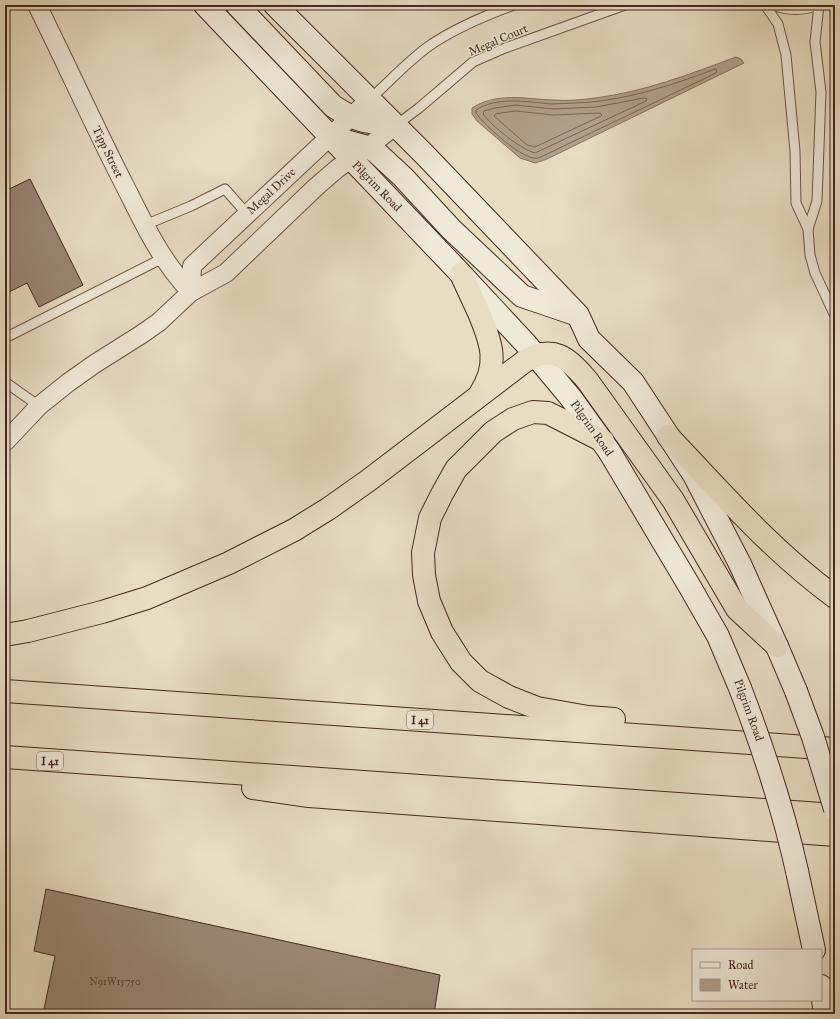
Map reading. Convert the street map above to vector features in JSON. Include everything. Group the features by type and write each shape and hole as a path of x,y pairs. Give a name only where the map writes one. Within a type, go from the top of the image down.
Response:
{"highway":[{"path":"461,274 489,336 492,351 491,371 485,387 480,395"},
{"path":"5,635 35,629 147,598 236,560 294,530 328,509 414,447 521,364 536,355 551,353 563,357 573,364 587,380 673,500 737,609 777,646"},
{"path":"603,442 556,417 542,412 533,412 513,419 498,429 456,469 430,518 422,553 429,601 442,632 461,662 480,681 509,698 538,708 588,717 835,734"},
{"path":"668,436 761,533 835,597"},
{"name":"I 41","path":"5,691 835,749"},
{"name":"I 41","path":"5,757 835,815"},
{"path":"96,764 309,796 835,835"}],"street":[{"name":"Tipp Street","path":"37,5 145,225 163,258 174,274 191,292"},
{"path":"205,5 331,137 360,153 376,152 403,177 452,229 522,296 578,315"},
{"path":"237,5 333,106 351,117 362,121 395,126"},
{"path":"275,5 370,100 578,315 589,339 633,382 688,464 740,564 796,691 823,768 835,809"},
{"name":"Megal Drive","path":"191,292 192,266 370,100"},
{"path":"5,442 39,406 82,372 142,334 163,318 191,292 226,274 311,191 338,168 395,126"},
{"name":"Pilgrim Road","path":"360,153 461,274 536,355 575,402 603,442 712,623 725,649 770,769 787,825 814,949"},
{"path":"822,993 825,1014"}],"lane":[{"path":"370,100 415,57 435,43 464,25 514,5"},
{"name":"Megal Court","path":"395,126 419,108 473,62 505,48 625,5"},
{"path":"765,5 778,24 786,55 795,151 796,203 808,229 810,255 815,273 835,316"},
{"path":"773,5 784,10 808,9 818,5 815,42 821,92 818,185 817,201 808,229"},
{"path":"145,225 191,206 225,189 247,214"},
{"path":"5,338 163,258"},
{"path":"5,382 39,406"}],"water":[{"path":"736,57 741,59 744,63 547,159 535,163 520,158 477,121 472,114 472,108 482,103 501,98 574,100 613,95 667,82"}],"building":[{"path":"30,179 83,285 39,307 27,283 5,294 5,191"},
{"path":"46,889 440,975 434,1014 43,1014 55,956 34,951"}]}
